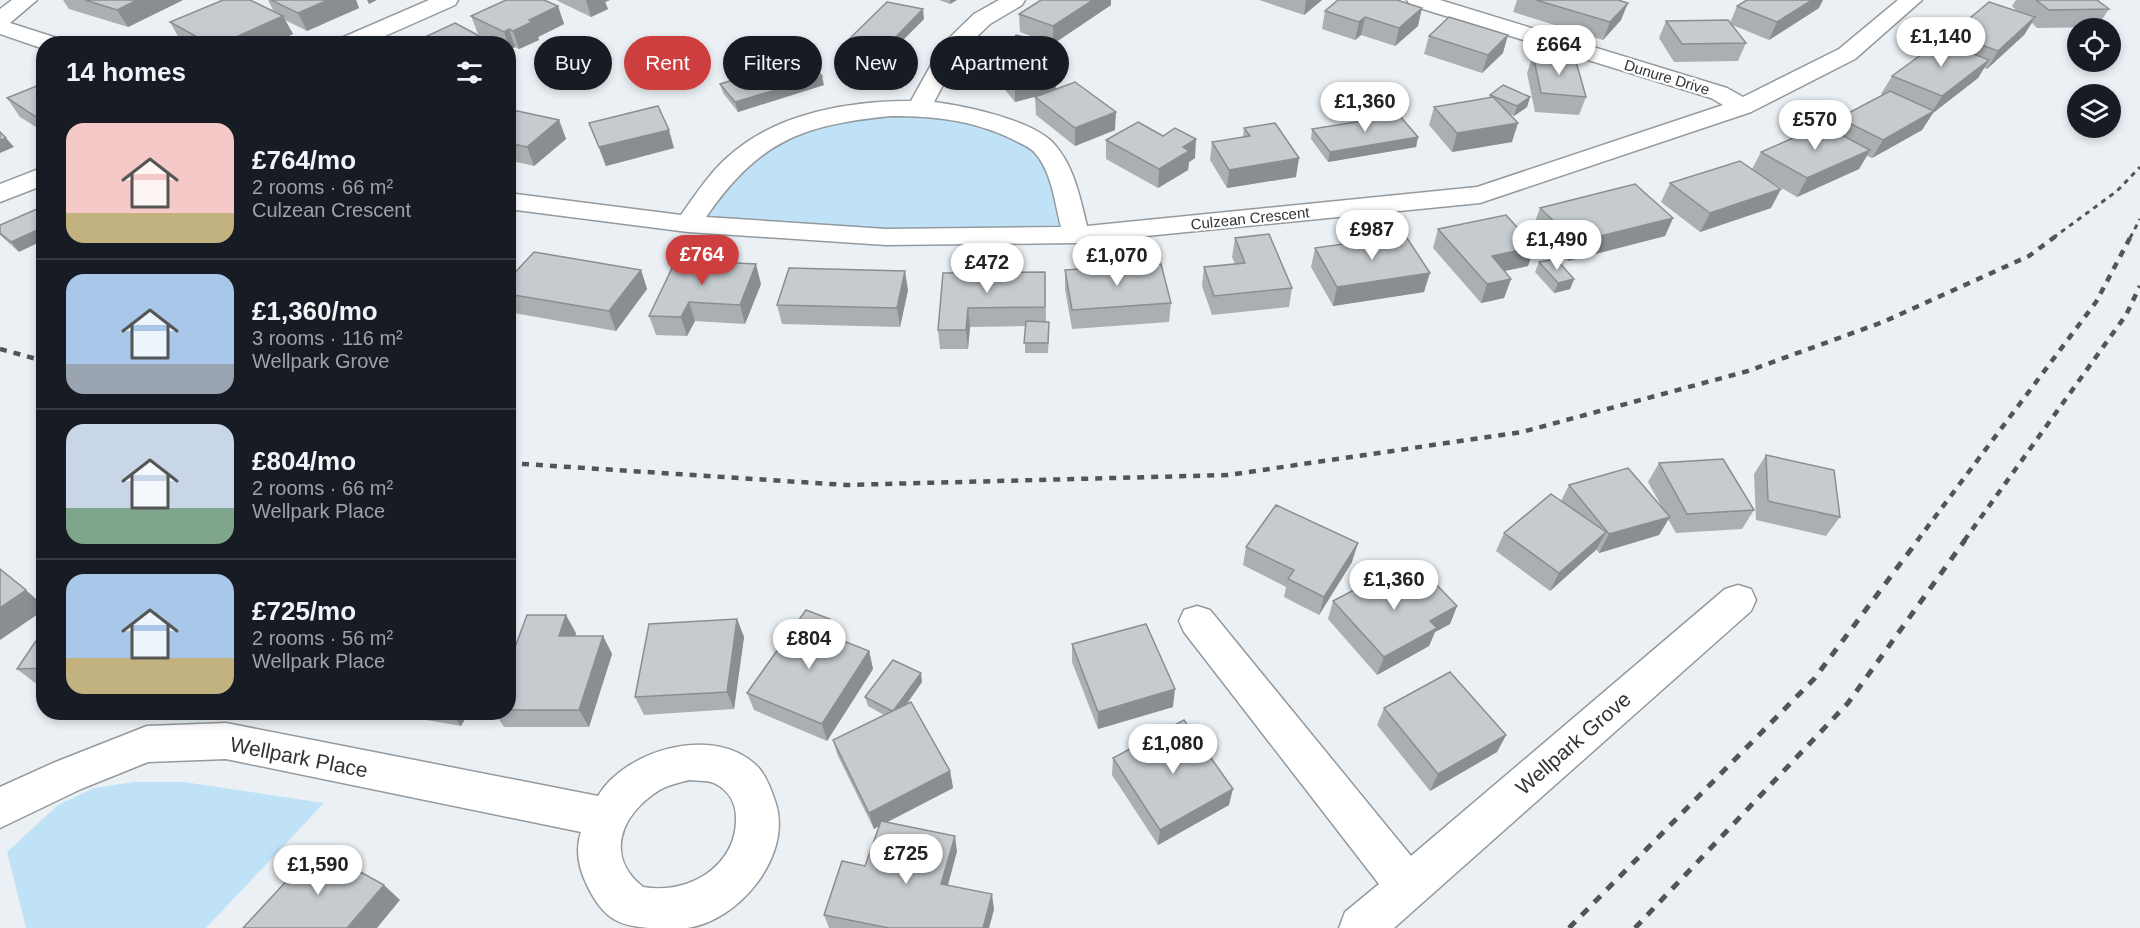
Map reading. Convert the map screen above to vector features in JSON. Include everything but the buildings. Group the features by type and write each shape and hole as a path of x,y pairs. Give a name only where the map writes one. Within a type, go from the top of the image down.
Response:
{"street":[{"path":"0,20 26,0"},
{"path":"364,36 447,0"},
{"path":"919,108 950,50 982,19 1014,0"},
{"name":"Dunure Drive","path":"1418,0 1719,93 1742,106"},
{"name":"Culzean Crescent","path":"516,202 688,224 886,237 1076,235 1480,195 1742,106 1847,54 1911,0"},
{"path":"0,27 36,39"},
{"path":"688,224 729,167 761,144 801,125 846,113 919,108 961,112 1010,127 1044,148 1062,180 1076,235"},
{"path":"0,194 36,178"},
{"name":"Wellpark Grove","path":"1361,928 1738,600"},
{"path":"1197,621 1408,887"},
{"name":"Wellpark Place","path":"0,808 67,776 147,744 226,741 608,818"}],"shaded area":[{"path":"961,112 1044,148 1076,235 688,224 729,167 846,113"},
{"path":"134,782 184,782 324,803 206,928 26,928 7,852 58,805 94,788"}],"railway":[{"path":"2053,238 2117,191 2140,167"},
{"path":"2130,238 2140,219"},
{"path":"516,464 846,485 1228,475 1522,432 1748,371 1883,322 2029,256 2056,236"},
{"path":"1917,541 2096,302 2131,236"},
{"path":"1964,541 2126,315 2140,286"},
{"path":"0,349 36,359"},
{"path":"1569,928 1814,679 1918,540"},
{"path":"1635,928 1848,703 1965,540"}]}
